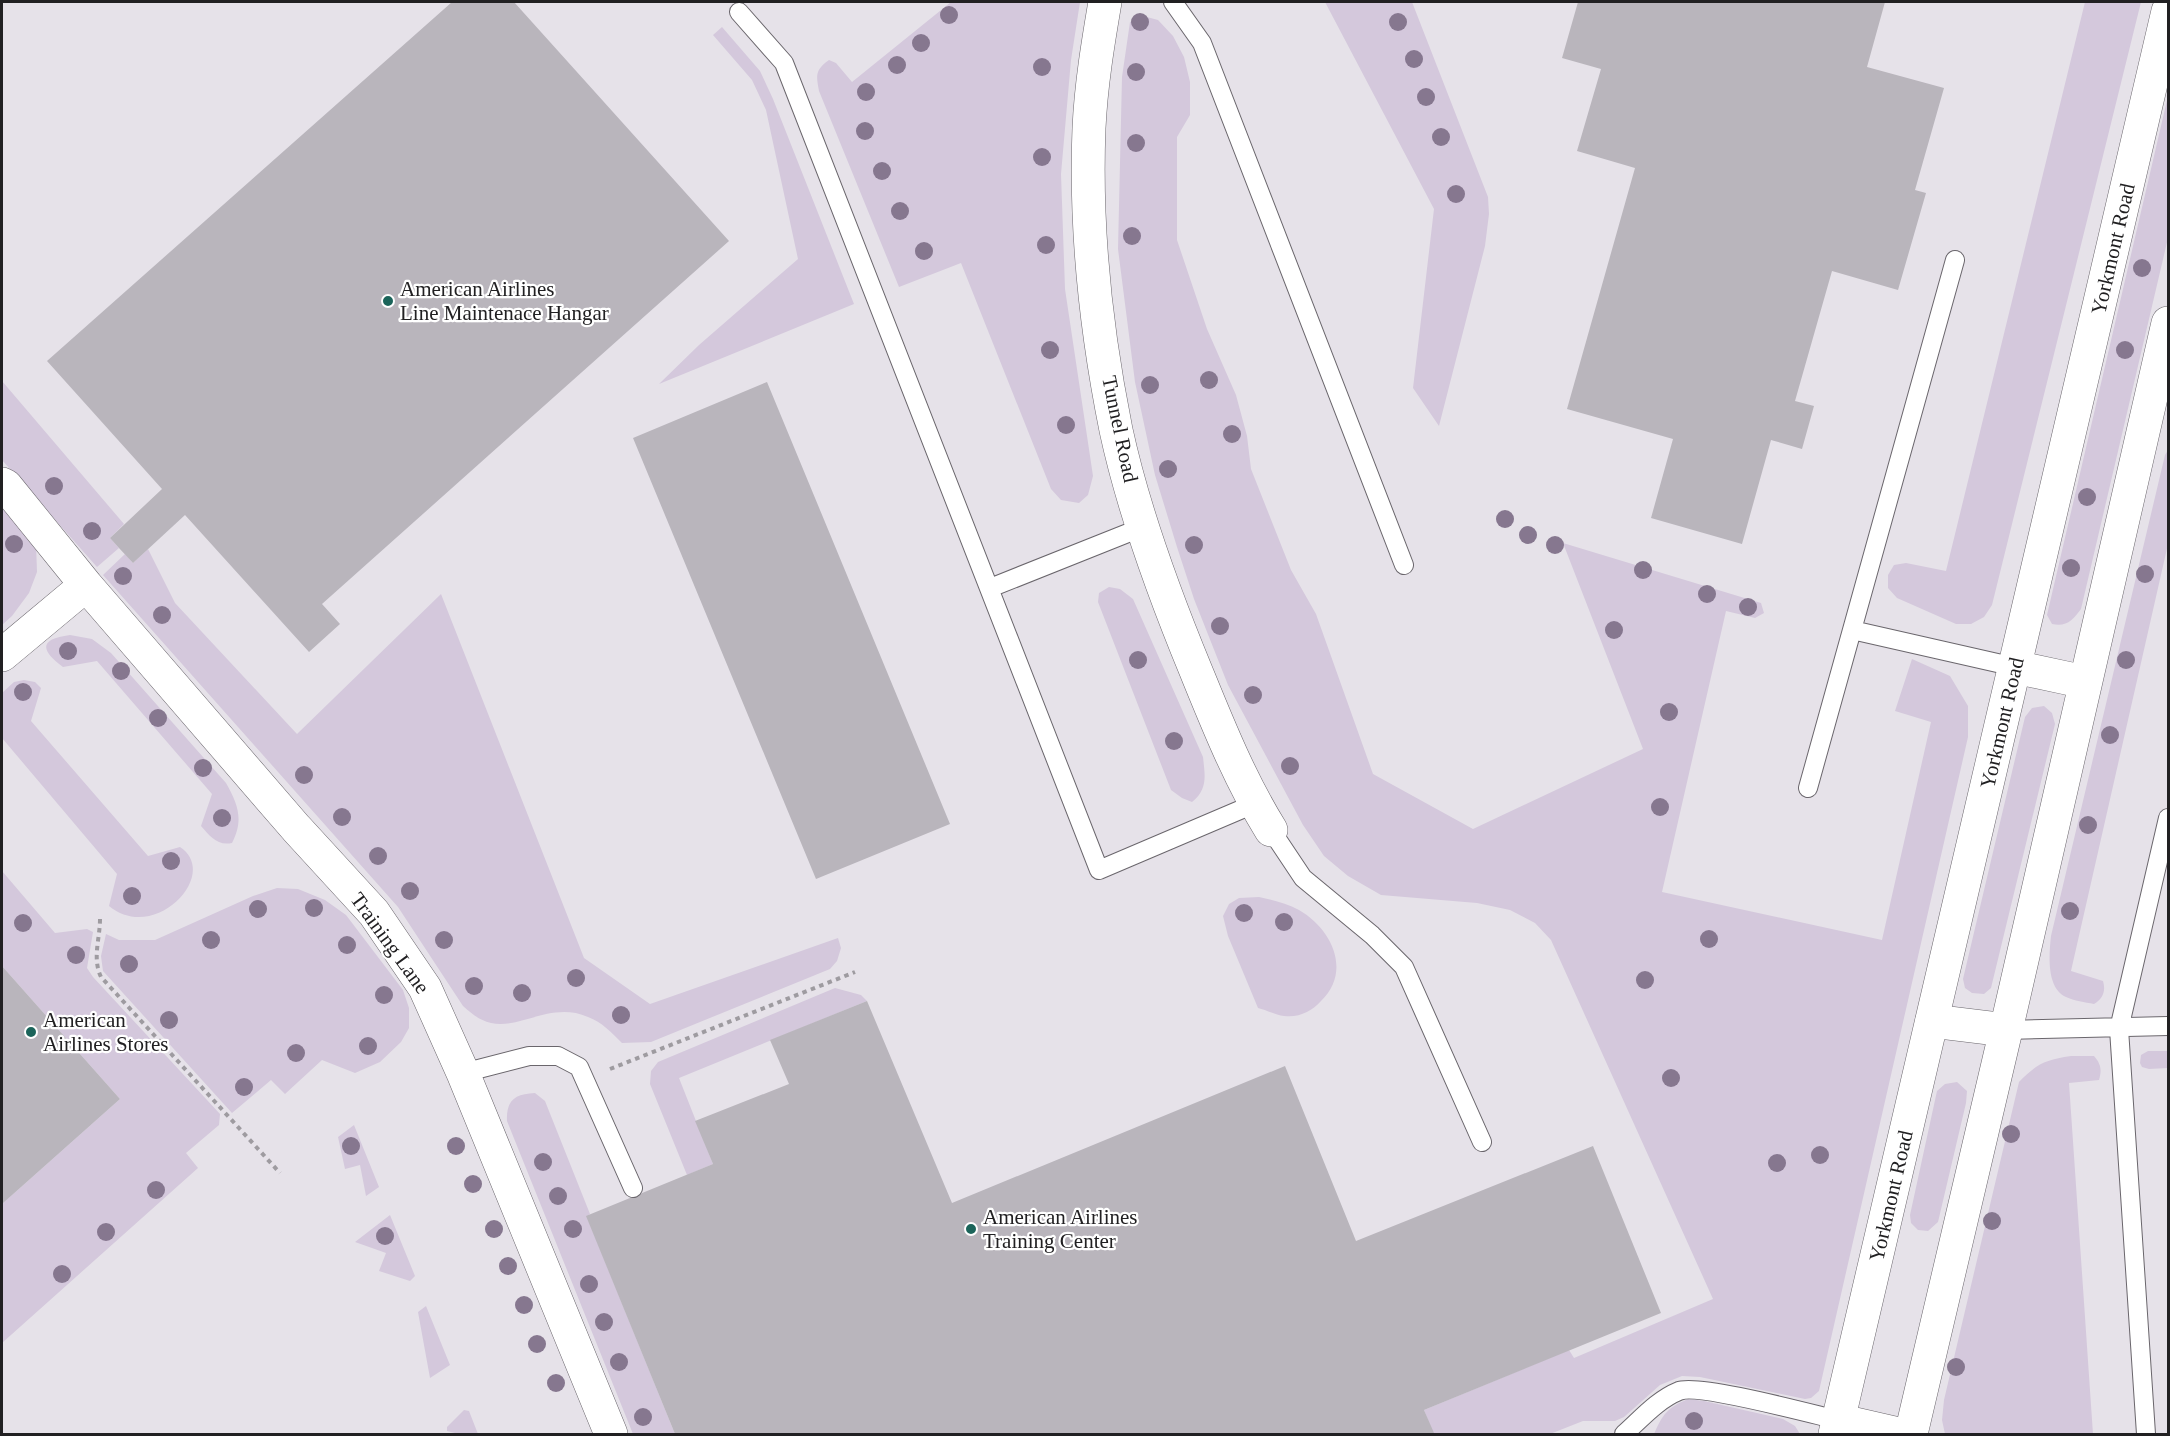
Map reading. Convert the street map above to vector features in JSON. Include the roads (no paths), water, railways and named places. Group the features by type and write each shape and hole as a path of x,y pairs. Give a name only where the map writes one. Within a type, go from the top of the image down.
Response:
{"street":[{"name":"Tunnel Road","path":"1104,2 1094,70 1089,128 1090,240 1098,316 1116,430 1143,527 1187,650 1224,740 1263,817"},
{"name":"Yorkmont Road","path":"1837,1427 2169,11"},
{"path":"1911,1434 2085,682 2161,389 2169,322"},
{"name":"Training Lane","path":"2,484 288,819 374,913 425,988 463,1072 611,1434"},
{"path":"2,655 86,585"},
{"path":"2015,668 2085,682"},
{"path":"1932,1021 2006,1030"},
{"path":"1837,1427 1899,1434"}],"lane":[{"path":"1173,2 1202,44 1404,565"},
{"path":"739,12 784,63 1099,870 1263,817 1303,878 1372,935 1404,967 1482,1143"},
{"path":"1808,788 1955,260"},
{"path":"990,588 1143,527"},
{"path":"1852,630 2015,668"},
{"path":"2146,1434 2119,1029 2169,818"},
{"path":"2006,1030 2169,1026"},
{"path":"463,1072 530,1056 558,1056 579,1067 633,1188"},
{"path":"1624,1434 1661,1401 1681,1390 1706,1390 1837,1427"}],"place":[{"name":"American Airlines Line Maintenace Hangar","path":"388,301"},
{"name":"American Airlines Stores","path":"31,1032"},
{"name":"American Airlines Training Center","path":"971,1229"}]}
